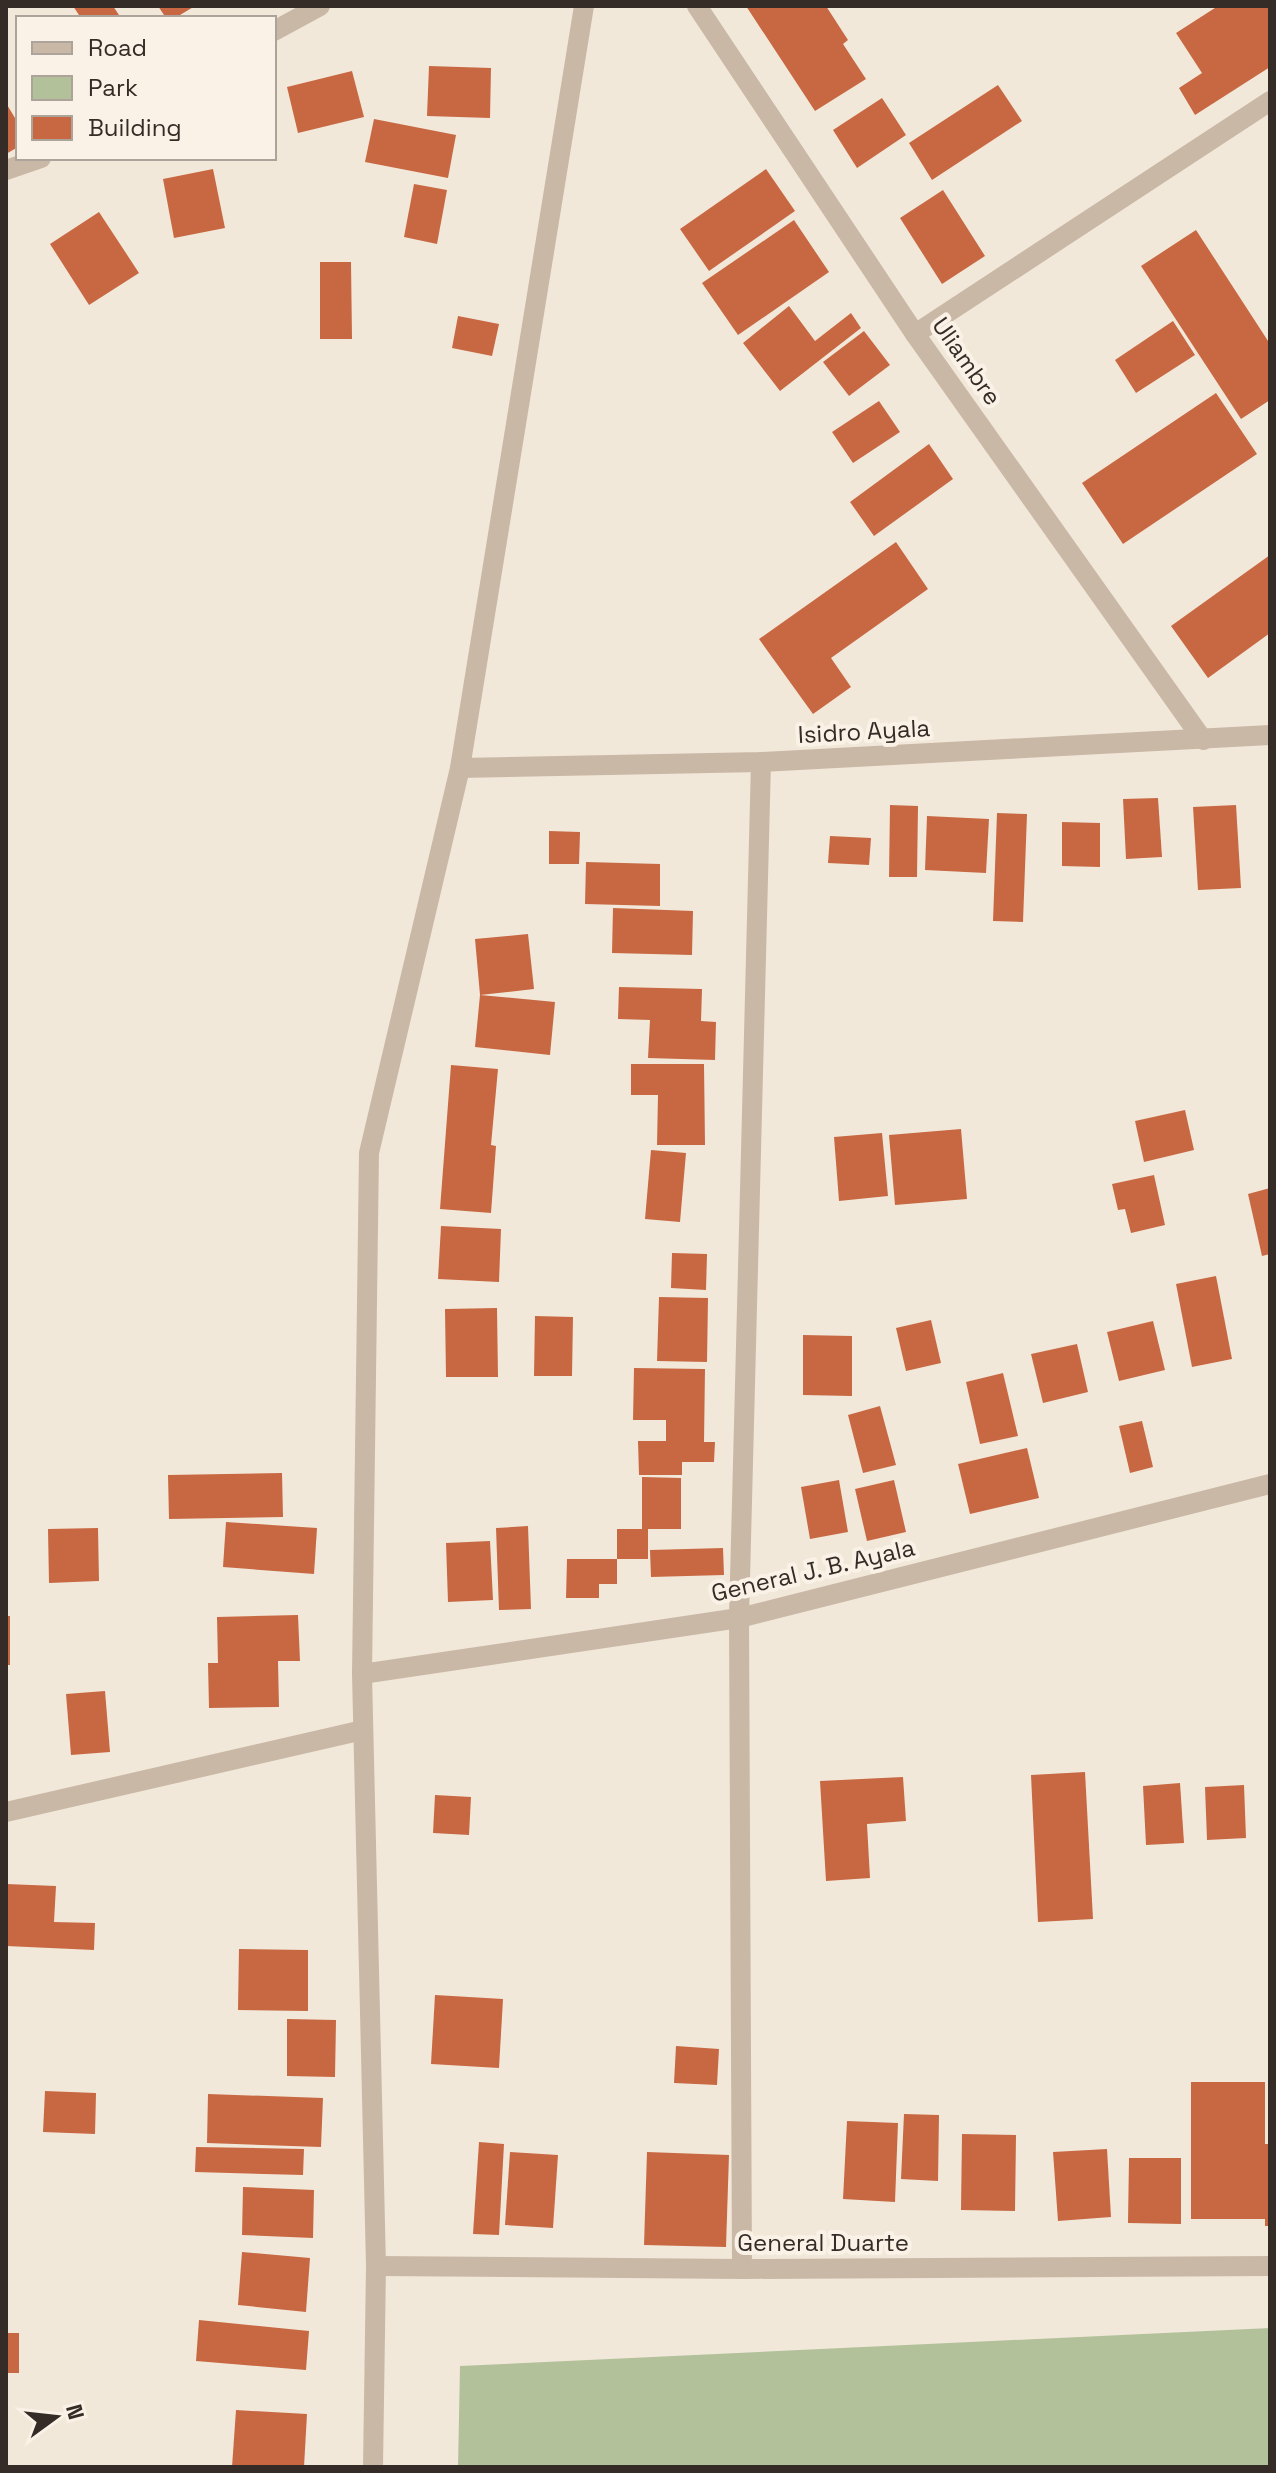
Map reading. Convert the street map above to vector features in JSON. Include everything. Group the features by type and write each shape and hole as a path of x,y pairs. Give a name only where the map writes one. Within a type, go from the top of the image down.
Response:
{"street":[{"path":"276,30 320,6"},
{"path":"373,2467 376,2266 362,1674 369,1153 460,768 584,6"},
{"name":"Uliambre","path":"697,6 915,334 1203,740"},
{"path":"915,334 1270,101"},
{"path":"6,170 35,160"},
{"name":"Isidro Ayala","path":"460,768 761,762 1270,735"},
{"path":"742,2269 739,1618 761,762"},
{"name":"General J. B. Ayala","path":"362,1674 739,1618 1270,1484"},
{"path":"6,1812 363,1730"},
{"name":"General Duarte","path":"376,2266 742,2269 1270,2266"}],"green space":[{"path":"1270,2328 1270,2467 458,2467 460,2366"}],"building":[{"path":"73,6 113,6 120,16 80,16"},
{"path":"158,6 195,6 178,16 165,16"},
{"path":"746,6 826,6 848,40 843,44 866,79 815,111"},
{"path":"1218,6 1270,6 1270,67 1195,115 1179,88 1202,73 1176,33"},
{"path":"429,66 491,68 490,118 427,116"},
{"path":"352,71 364,117 298,133 287,87"},
{"path":"998,85 1022,121 932,180 909,143"},
{"path":"882,98 906,135 857,168 833,130"},
{"path":"6,103 16,120 16,148 6,154"},
{"path":"374,119 456,135 448,178 365,162"},
{"path":"213,169 225,228 174,238 163,179"},
{"path":"766,169 795,211 709,271 680,229"},
{"path":"414,184 447,190 437,244 404,237"},
{"path":"943,190 985,256 942,284 900,218"},
{"path":"99,212 139,273 89,305 50,244"},
{"path":"794,220 829,272 738,335 702,283"},
{"path":"1196,230 1270,344 1270,400 1241,419 1141,266"},
{"path":"320,262 351,262 352,339 320,339"},
{"path":"789,306 815,341 851,313 861,328 780,391 743,343"},
{"path":"458,316 499,324 492,356 452,348"},
{"path":"1173,321 1195,355 1136,393 1115,360"},
{"path":"864,331 890,365 849,396 823,362"},
{"path":"1216,393 1257,454 1123,544 1082,483"},
{"path":"879,401 900,432 853,463 832,432"},
{"path":"929,444 953,479 874,536 850,502"},
{"path":"896,542 928,589 831,658 851,687 813,714 759,639"},
{"path":"1270,555 1270,633 1208,678 1171,626"},
{"path":"1158,798 1162,857 1126,859 1123,799"},
{"path":"890,805 918,806 917,877 889,877"},
{"path":"1236,805 1241,888 1198,890 1193,807"},
{"path":"997,813 1027,814 1023,922 993,921"},
{"path":"927,816 989,819 986,873 925,870"},
{"path":"1062,822 1100,823 1100,867 1062,866"},
{"path":"549,831 580,832 579,864 549,864"},
{"path":"830,836 871,838 869,865 828,863"},
{"path":"586,862 660,864 660,906 585,904"},
{"path":"613,908 693,911 692,955 612,953"},
{"path":"528,934 534,989 480,995 475,939"},
{"path":"619,987 702,989 701,1021 716,1022 715,1060 648,1058 650,1020 618,1019"},
{"path":"480,995 555,1002 550,1055 475,1047"},
{"path":"631,1064 704,1064 705,1145 657,1145 658,1095 631,1095"},
{"path":"451,1065 498,1069 491,1145 496,1146 491,1213 440,1209"},
{"path":"1185,1110 1194,1150 1144,1162 1135,1121"},
{"path":"961,1129 967,1199 895,1205 889,1135"},
{"path":"882,1133 888,1196 839,1201 834,1137"},
{"path":"651,1150 686,1153 680,1222 645,1219"},
{"path":"1154,1175 1165,1225 1131,1233 1125,1209 1118,1210 1112,1184"},
{"path":"1270,1188 1270,1254 1262,1256 1248,1194"},
{"path":"441,1226 501,1229 499,1282 438,1279"},
{"path":"672,1253 707,1254 706,1290 671,1288"},
{"path":"1216,1276 1232,1359 1192,1367 1176,1284"},
{"path":"659,1297 708,1298 707,1362 657,1361"},
{"path":"497,1308 498,1377 446,1377 445,1309"},
{"path":"535,1316 573,1317 572,1376 534,1376"},
{"path":"931,1320 941,1363 906,1371 896,1328"},
{"path":"1153,1321 1165,1370 1119,1381 1107,1332"},
{"path":"803,1335 852,1336 852,1396 803,1395"},
{"path":"1077,1344 1088,1392 1043,1403 1031,1354"},
{"path":"634,1368 705,1369 704,1442 715,1442 714,1462 682,1462 682,1475 639,1475 638,1441 666,1441 666,1420 633,1420"},
{"path":"1003,1373 1018,1436 980,1444 966,1382"},
{"path":"880,1406 896,1465 863,1473 848,1415"},
{"path":"1142,1421 1153,1467 1130,1473 1119,1426"},
{"path":"1027,1448 1039,1498 970,1514 958,1464"},
{"path":"282,1473 283,1517 169,1519 168,1475"},
{"path":"642,1477 681,1478 681,1529 648,1529 648,1559 617,1559 617,1529 642,1529"},
{"path":"839,1480 848,1532 810,1539 801,1487"},
{"path":"894,1480 906,1532 867,1541 855,1489"},
{"path":"226,1522 317,1528 314,1574 223,1567"},
{"path":"528,1526 531,1609 499,1610 496,1528"},
{"path":"98,1528 99,1581 49,1583 48,1529"},
{"path":"490,1541 493,1600 448,1602 446,1543"},
{"path":"723,1548 724,1575 651,1577 650,1550"},
{"path":"567,1559 617,1559 617,1584 599,1584 599,1598 566,1598"},
{"path":"298,1615 300,1661 278,1661 279,1707 209,1708 208,1663 218,1663 217,1617"},
{"path":"6,1616 10,1616 10,1665 6,1665"},
{"path":"105,1691 110,1752 71,1755 66,1694"},
{"path":"1085,1772 1093,1919 1038,1922 1031,1775"},
{"path":"903,1777 906,1821 867,1824 870,1878 826,1881 820,1781"},
{"path":"1180,1783 1184,1843 1146,1845 1143,1786"},
{"path":"1244,1785 1246,1838 1207,1840 1205,1787"},
{"path":"435,1795 471,1797 469,1835 433,1833"},
{"path":"6,1884 56,1886 54,1922 95,1923 94,1950 6,1946"},
{"path":"239,1949 308,1950 308,2011 238,2010"},
{"path":"435,1995 503,1999 499,2068 431,2064"},
{"path":"287,2019 336,2020 335,2077 287,2076"},
{"path":"676,2046 719,2049 717,2085 674,2083"},
{"path":"1191,2082 1265,2082 1265,2144 1270,2144 1270,2226 1265,2226 1265,2219 1191,2219"},
{"path":"45,2091 96,2093 95,2134 43,2132"},
{"path":"208,2094 323,2098 321,2147 207,2143"},
{"path":"904,2114 939,2115 938,2181 901,2179"},
{"path":"847,2121 898,2123 895,2202 843,2199"},
{"path":"962,2134 1016,2135 1015,2211 961,2210"},
{"path":"479,2142 504,2144 499,2235 473,2234"},
{"path":"196,2147 304,2149 303,2175 195,2172"},
{"path":"1107,2149 1111,2217 1058,2221 1053,2152"},
{"path":"510,2152 558,2155 553,2228 505,2225"},
{"path":"647,2152 729,2155 726,2247 644,2245"},
{"path":"1129,2158 1181,2158 1181,2224 1128,2223"},
{"path":"243,2187 314,2190 313,2238 242,2235"},
{"path":"242,2252 310,2258 306,2312 238,2305"},
{"path":"199,2320 309,2331 306,2370 196,2361"},
{"path":"6,2333 19,2333 19,2373 6,2373"},
{"path":"236,2410 307,2414 304,2467 232,2467"}]}
